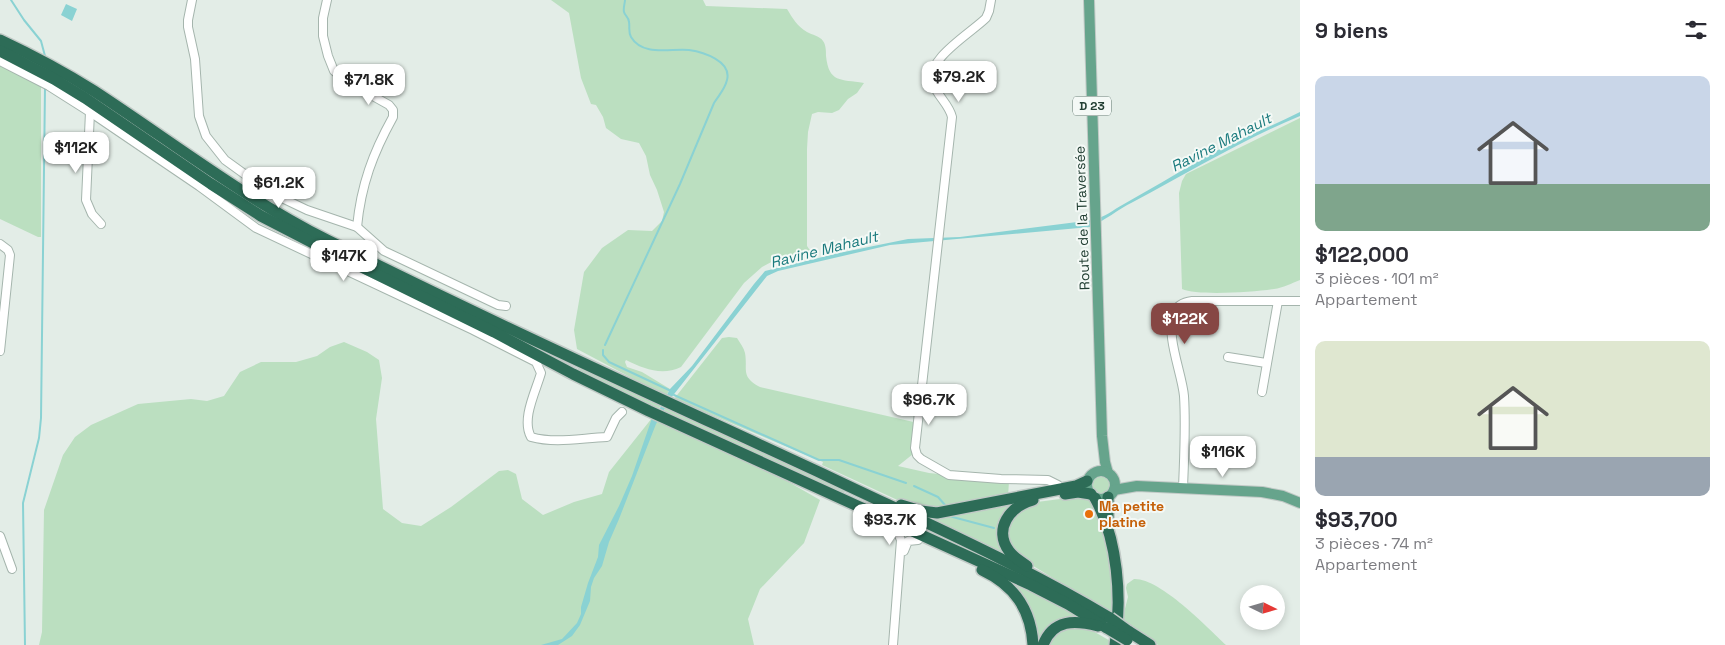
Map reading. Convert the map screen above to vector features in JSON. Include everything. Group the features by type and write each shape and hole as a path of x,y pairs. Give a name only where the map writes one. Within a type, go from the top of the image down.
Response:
{"highway":[{"path":"0,40 92,90 216,176 266,207 316,234 530,339 852,488 1068,593"},
{"path":"0,50 47,75 123,123 261,216 319,246 649,411 1031,585 1108,623"},
{"path":"0,55 47,75"},
{"path":"772,466 885,525 991,574 1008,588 1026,610 1030,622 1033,645"},
{"path":"852,488 910,508 932,513 1076,486 1091,477"},
{"path":"1108,529 1111,485"},
{"path":"1115,645 1119,611 1118,589 1108,529 1102,510 1093,496 1084,493 1071,493 1024,502 1010,513 1004,524 1004,541 1012,555 1068,593 1108,623 1130,639 1150,645"},
{"path":"1043,645 1050,633 1062,624 1068,622 1108,623"}],"main road":[{"name":"Route de la Traversée","path":"1089,0 1102,436 1105,462 1111,485"},
{"name":"Route de la Traversée","path":"1091,477 1102,436"},
{"path":"1103,471 1111,485 1102,499 1093,496 1088,489 1091,477 1103,471"},
{"path":"1111,485 1273,493 1291,498 1300,503"}],"street":[{"path":"192,0 188,27 194,58 202,125 211,144 225,160 284,199 307,210 357,227 384,251 498,306 506,306"},
{"path":"327,0 323,18 323,36 334,71 346,81 389,105 393,110 393,117 374,153 369,169 361,198 357,227"},
{"path":"991,0 986,18 941,56 931,75 936,90 950,109 952,116 916,445 918,457 949,474 1001,479 1048,480 1055,483 1060,489"},
{"path":"0,61 49,86 90,112 199,186 256,228 473,330 536,362 542,373 528,418 527,431 531,437 541,440 563,441 607,437 616,418 622,412"},
{"path":"90,112 86,200 92,214 101,224"},
{"path":"0,244 8,250 10,255 0,351"},
{"path":"1183,489 1184,400 1173,343 1172,321 1174,312 1179,305 1192,301 1300,300"},
{"path":"1262,392 1278,301"},
{"path":"1228,357 1266,363"},
{"path":"885,525 901,537 893,645"},
{"path":"0,536 12,569"},
{"path":"900,565 907,543 910,540 918,540"}],"green space":[{"path":"551,0 703,0 706,6 787,9 801,27 823,41 828,65 833,75 842,80 864,83 857,93 848,99 839,110 832,113 818,112 812,114 807,149 807,246 813,250 775,260 762,267 744,283 681,367 674,370 660,371 626,360 627,367 642,372 670,389 666,396 577,349 574,330 584,272 602,248 628,230 652,231 662,221 664,212 650,175 646,156 639,143 621,139 606,128 603,117 596,105 591,104 581,78 569,13"},
{"path":"0,65 41,86 41,237 0,219"},
{"path":"1300,118 1300,280 1284,287 1254,291 1213,293 1182,289 1179,193 1186,174"},
{"path":"722,338 737,338 742,346 745,353 747,376 760,387 918,423 913,454 898,466 929,473 1009,481 1008,497 944,509 906,504 822,465 823,462 674,399"},
{"path":"344,342 367,352 379,360 382,378 376,419 383,509 402,523 421,526 451,507 499,471 508,470 516,474 522,499 543,515 574,502 602,494 609,472 652,418 787,481 820,500 804,543 760,589 748,619 754,645 39,645 42,632 44,510 63,455 75,437 91,425 138,404 191,399 207,401 224,396 240,372 261,362 296,362 317,356 330,347"},
{"path":"578,367 662,403 658,411 578,372"},
{"path":"667,406 845,490 842,495 662,413"},
{"path":"1101,474 1109,477 1112,485 1109,493 1101,496 1093,493 1090,485 1093,477"},
{"path":"1068,498 1088,500 1094,504 1097,510 1106,545 1115,616 1017,556 1005,538 1010,517 1037,502"},
{"path":"1015,502 1007,509 1007,556 923,515"},
{"path":"995,574 1083,618 1074,618 1038,645 1031,621"},
{"path":"1134,579 1157,586 1170,595 1226,645 1158,645 1122,620 1128,597 1127,584"},
{"path":"1066,626 1086,627 1112,642 1112,645 1044,645"}],"water":[{"path":"66,4 77,9 72,21 61,15"},
{"path":"1300,112 1300,116 1236,146 1090,227 890,245 778,271 767,276 671,398 656,424 609,542 602,566 594,578 590,601 580,625 572,636 558,645 541,645 562,639 577,623 588,583 598,557 599,545 632,476 652,418 660,408 670,389 692,366 765,271 908,239 960,237 1093,220 1105,215 1212,153"}],"waterway":[{"path":"11,0 41,41 45,56"},
{"path":"605,345 680,184 714,103 727,80 725,68 721,63 708,55 689,50 650,49 636,43 630,35 629,20 624,12 625,0"},
{"path":"25,645 23,503 39,438 41,418 45,87"},
{"path":"603,350 603,355 609,362 671,391"},
{"path":"674,395 819,460 839,460 906,483"},
{"path":"914,486 938,497 945,505"},
{"path":"949,516 994,528"}],"place":[{"name":"Ma petite platine","path":"1089,514"}],"water label":[{"name":"Ravine Mahault","path":"1221,142"},
{"name":"Ravine Mahault","path":"824,249"}]}
